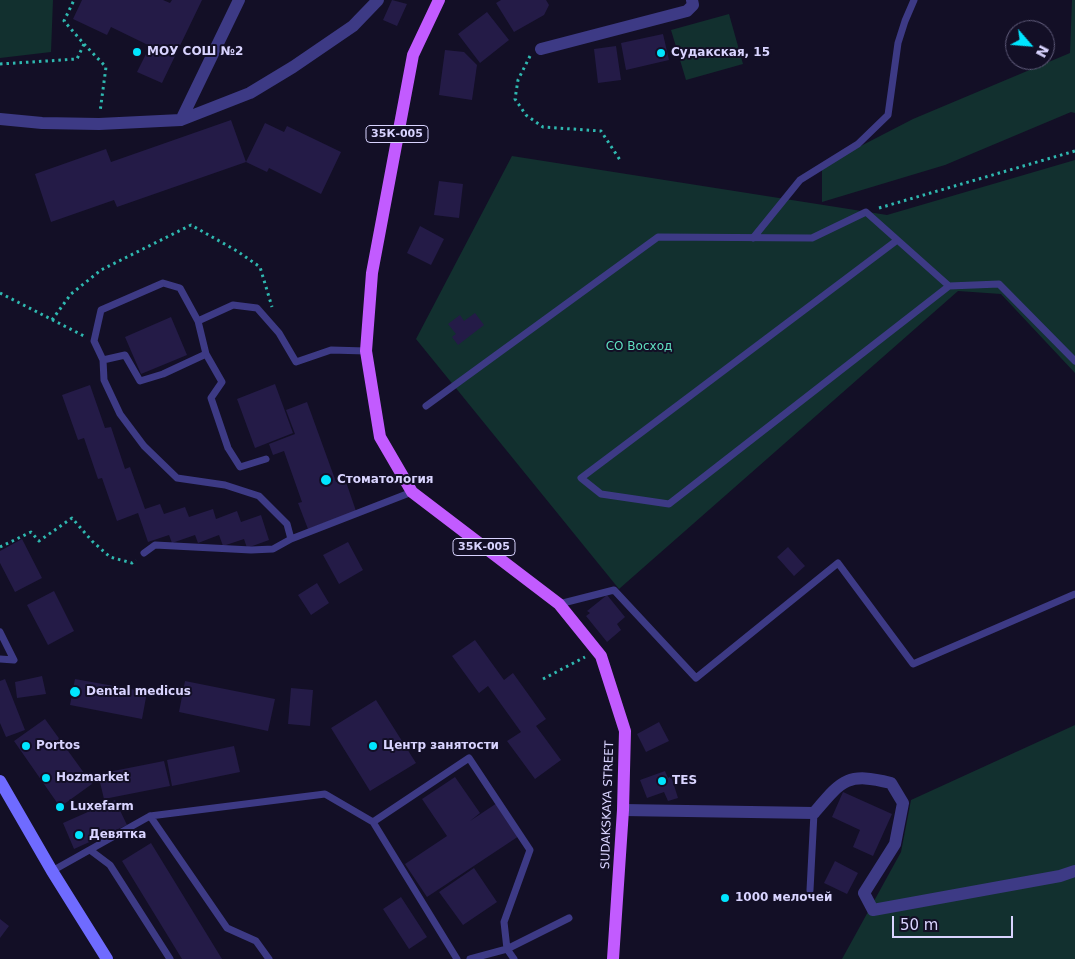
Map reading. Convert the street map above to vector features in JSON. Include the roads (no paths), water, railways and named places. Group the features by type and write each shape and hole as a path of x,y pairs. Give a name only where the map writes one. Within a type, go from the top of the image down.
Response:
{"main road":[{"name":"SUDAKSKAYA STREET","path":"439,0 413,55 372,273 366,352 380,437 412,492 559,604 601,656 625,731 623,810 613,959"},
{"path":"0,781 52,871 107,959"}],"street":[{"path":"181,120 239,0"},
{"path":"0,119 42,123 98,124 181,120 250,93 293,67 353,26 378,0"},
{"path":"541,49 688,11 693,5 692,0"},
{"path":"623,810 814,813 838,785 865,777 891,783 903,803 895,844 864,893 874,910 1060,876 1075,871"}],"lane":[{"path":"752,238 800,180 858,144 888,115 898,43 904,20 914,0"},
{"path":"426,406 658,237 812,238 866,212 949,286"},
{"path":"896,240 581,478 601,494 669,504 949,286 999,284 1075,361"},
{"path":"266,458 240,467 228,448 211,398 222,382 206,354 198,322 180,288 163,283 101,310 94,341 103,360 104,380 120,414 144,446 177,478 224,485 259,496 287,524 291,539"},
{"path":"198,322 233,305 257,308 279,333 296,362 331,350 366,352"},
{"path":"103,360 125,355 140,381 163,374 206,354"},
{"path":"144,553 155,545 252,550 273,549 291,539 412,492"},
{"path":"559,604 614,590 696,678 838,563 913,664 1075,594"},
{"path":"0,632 14,660 0,659"},
{"path":"373,822 469,758 530,850 504,922 507,949 514,959"},
{"path":"52,871 150,816 325,794 373,822 457,959"},
{"path":"810,890 814,813"},
{"path":"150,816 227,928 256,941 269,959"},
{"path":"90,850 110,865 170,959"},
{"path":"470,959 507,949 569,918"}],"place":[{"name":"МОУ СОШ №2","path":"137,52"},
{"name":"Судакская, 15","path":"661,53"},
{"name":"Стоматология","path":"326,480"},
{"name":"Dental medicus","path":"75,692"},
{"name":"Portos","path":"26,746"},
{"name":"Центр занятости","path":"373,746"},
{"name":"Hozmarket","path":"46,778"},
{"name":"TES","path":"662,781"},
{"name":"Luxefarm","path":"60,807"},
{"name":"Девятка","path":"79,835"},
{"name":"1000 мелочей","path":"725,898"}],"park label":[{"name":"СО Восход","path":"639,347"}]}
